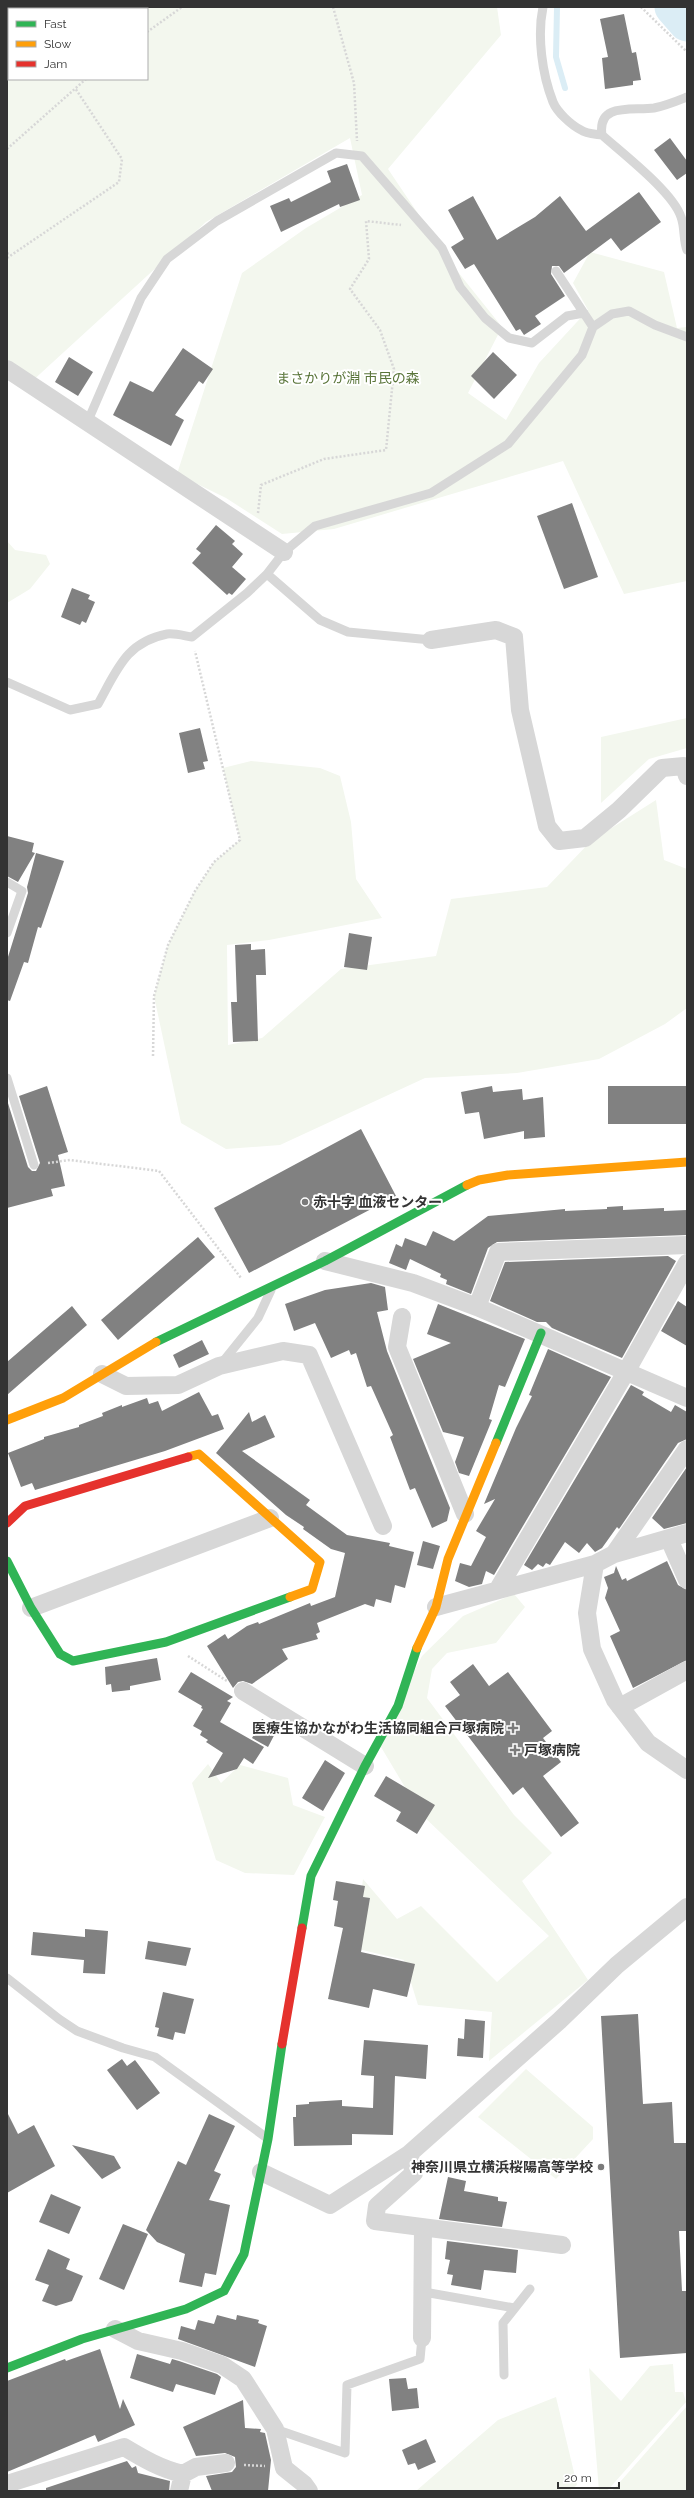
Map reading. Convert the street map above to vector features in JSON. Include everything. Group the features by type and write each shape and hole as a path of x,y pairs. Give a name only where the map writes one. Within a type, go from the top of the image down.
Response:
{"street":[{"path":"7,369 284,552"},
{"path":"431,640 496,630 514,637 520,710 547,826 559,841 585,838 618,810 662,768 684,766 687,776"},
{"path":"7,1420 63,1398 171,1333 325,1261 479,1180 508,1175 687,1162"},
{"path":"477,1307 498,1252 687,1245"},
{"path":"325,1261 413,1283 477,1307 541,1333 687,1398"},
{"path":"498,1589 626,1372 687,1263"},
{"path":"402,1317 397,1347 465,1514"},
{"path":"7,2368 82,2339 186,2309 224,2291 244,2254 268,2139 287,2009 311,1876 365,1766 398,1706 416,1650 436,1607 448,1559 465,1514 541,1333"},
{"path":"102,1374 126,1386 178,1386 219,1366 283,1351 309,1355 383,1526"},
{"path":"614,1554 687,1450"},
{"path":"7,1523 24,1506 199,1454 320,1562 312,1589 166,1642 73,1661 60,1654 31,1608 7,1561"},
{"path":"31,1608 270,1518"},
{"path":"436,1607 595,1564 614,1554 687,1533"},
{"path":"669,1539 687,1580"},
{"path":"595,1564 589,1586 587,1613 592,1649 620,1707 648,1743 687,1770"},
{"path":"620,1707 687,1670"},
{"path":"243,1691 365,1766"},
{"path":"261,2172 330,2205 408,2154 559,2021 617,1965 687,1906"},
{"path":"408,2154 414,2173 377,2206 375,2221 562,2245"},
{"path":"422,2338 424,2292 423,2228"},
{"path":"115,2329 138,2341 182,2351 222,2366 244,2379 275,2429 284,2468 292,2472 309,2491"},
{"path":"7,2484 124,2447 181,2483 196,2467 226,2463"}],"lane":[{"path":"543,7 540,20 544,65 553,103 569,121 582,131 602,135 633,162 674,204 682,217 687,250"},
{"path":"602,135 600,125 607,114 616,110 655,108 687,97"},
{"path":"87,423 141,298 167,259 217,221 336,153 362,156 442,248 460,287 485,318 509,338 532,342 567,316 584,314"},
{"path":"556,271 593,327"},
{"path":"7,682 70,710 98,704 124,656 137,647 169,634 192,637 267,574 284,552 315,526 431,493 508,444 582,355 593,327 612,314 629,311 655,325 687,338"},
{"path":"267,574 320,620 348,632 431,640"},
{"path":"7,882 22,891 7,933"},
{"path":"7,1078 34,1165"},
{"path":"219,1366 258,1318 273,1286"},
{"path":"7,1978 78,2031 123,2048 155,2057 268,2139"},
{"path":"504,2375 503,2323 530,2289"},
{"path":"424,2292 514,2308"},
{"path":"275,2429 345,2453 347,2385 420,2360 422,2338"}],"path":[{"path":"148,31 182,7"},
{"path":"333,7 354,83 355,136 362,156"},
{"path":"641,7 687,52"},
{"path":"7,149 85,80"},
{"path":"7,258 119,182 122,159 75,88"},
{"path":"256,534 261,485 324,459 386,450 394,369 380,330 350,289 369,259 366,221 404,225 418,220"},
{"path":"7,253 11,255"},
{"path":"153,1056 154,996 168,945 195,891 214,862 240,840 192,637"},
{"path":"34,1165 70,1160 159,1171 254,1294"},
{"path":"166,1642 243,1691"},
{"path":"226,2463 284,2468"}],"green space":[{"name":"まさかりが淵 市民の森","path":"7,7 497,7 501,35 388,169 454,267 502,327 468,393 506,420 539,363 588,310 573,283 590,252 664,272 677,328 687,327 687,581 624,594 563,461 334,529 282,534 226,498 177,474 242,273 306,228 362,195 350,138 206,222 29,384 7,369"},
{"path":"7,541 15,550 46,555 50,564 30,589 7,603"},
{"path":"687,718 687,748 649,759 601,803 601,737"},
{"path":"251,761 320,768 340,776 351,822 356,879 382,918 269,940 227,945 228,1045 262,1038 341,969 436,956 451,899 547,887 591,841 656,800 664,860 687,869 687,1008 665,1024 599,1059 517,1073 425,1078 280,1145 226,1149 181,1123 154,996 168,945 195,891 214,862 240,840 223,768"},
{"path":"514,1594 525,1607 496,1643 447,1653 432,1669 427,1698 514,1815 552,1853 522,1881 588,1980 489,2061 492,2012 418,2005 404,1960 354,1948 363,1879 397,1919 421,1906 497,1982 549,1936 421,1814 378,1742 422,1656 463,1616"},
{"path":"208,1764 221,1783 240,1765 288,1778 293,1805 325,1817 294,1875 245,1873 216,1860 192,1783"},
{"path":"526,2069 593,2127 593,2139 556,2179 478,2117"},
{"path":"673,2364 675,2392 683,2392 686,2402 607,2491 599,2491 589,2368 621,2401 650,2366"},
{"path":"556,2397 577,2485 569,2491 416,2491 498,2420"},
{"path":"687,2406 687,2491 612,2491"}],"building":[{"path":"624,14 632,53 636,52 641,80 633,81 633,85 605,89 602,58 608,57 600,19"},
{"path":"670,138 687,161 687,173 677,180 654,150"},
{"path":"347,164 360,200 340,207 339,204 281,232 270,206 289,198 291,202 331,182 327,171"},
{"path":"639,192 661,222 621,251 611,238 564,273 559,266 552,266 551,274 565,296 535,316 541,324 524,335 520,329 516,331 474,264 465,269 451,247 464,239 448,210 473,196 497,240 535,217 560,196 586,231"},
{"path":"183,348 213,369 203,384 199,381 175,415 184,420 171,446 113,415 130,381 153,392"},
{"path":"493,352 517,375 494,399 471,376"},
{"path":"69,357 93,372 78,396 55,382"},
{"path":"572,503 598,577 564,589 537,516"},
{"path":"216,525 235,541 232,544 243,554 232,567 246,579 232,595 229,593 227,595 192,563 201,553 196,549"},
{"path":"72,588 90,595 88,599 95,602 86,623 82,621 80,625 61,617"},
{"path":"200,728 208,761 203,762 205,769 188,773 179,733"},
{"path":"7,836 34,843 32,852 35,853 18,882 7,876"},
{"path":"36,853 64,861 41,928 38,927 28,963 24,962 10,1001 7,1000 7,960 28,893 27,887"},
{"path":"349,933 372,937 367,970 344,967"},
{"path":"251,944 251,950 265,949 266,975 256,975 258,1041 233,1042 231,1002 237,1002 235,945"},
{"path":"47,1086 68,1152 58,1155 65,1186 51,1189 53,1196 7,1208 7,1100 28,1167 32,1171 36,1171 40,1163 19,1096"},
{"path":"492,1086 493,1092 522,1089 523,1100 543,1097 545,1137 524,1139 524,1131 484,1139 479,1112 465,1114 461,1092"},
{"path":"608,1086 687,1086 687,1124 608,1124"},
{"name":"赤十字 血液センター","path":"361,1129 396,1196 249,1273 214,1208"},
{"path":"623,1206 623,1210 664,1208 664,1211 687,1210 687,1235 497,1242 488,1248 471,1294 446,1284 447,1280 440,1277 441,1274 410,1259 406,1270 389,1263 396,1244 402,1247 405,1238 426,1246 433,1231 454,1241 488,1216 565,1209 565,1211 607,1209 607,1207"},
{"path":"198,1237 215,1257 118,1340 101,1320"},
{"path":"668,1256 676,1261 622,1358 552,1328 546,1322 537,1322 490,1301 505,1262"},
{"path":"371,1283 385,1287 388,1310 377,1312 387,1351 450,1508 447,1521 432,1528 415,1488 410,1490 390,1437 393,1435 371,1386 367,1387 356,1353 351,1355 349,1350 331,1358 315,1323 294,1331 285,1304 325,1290"},
{"path":"678,1301 687,1307 687,1346 661,1331"},
{"path":"438,1304 525,1339 505,1387 499,1385 489,1419 492,1420 469,1476 459,1473 455,1462 464,1437 443,1432 413,1359 451,1343 427,1334"},
{"path":"72,1306 87,1325 7,1395 7,1362"},
{"path":"202,1340 209,1354 179,1368 173,1355"},
{"path":"548,1349 611,1377 494,1575 486,1571 482,1584 469,1587 455,1581 460,1563 471,1566 486,1537 476,1531 495,1499 484,1504 516,1428 532,1396 529,1395"},
{"path":"631,1385 644,1392 642,1395 671,1412 675,1405 687,1412 687,1439 678,1443 619,1529 617,1527 602,1548 595,1552 587,1543 579,1553 565,1542 550,1565 546,1563 543,1567 538,1564 532,1570 524,1565"},
{"path":"199,1392 212,1416 218,1414 224,1429 165,1451 35,1490 32,1483 21,1487 8,1453 44,1439 44,1437 79,1427 79,1425 103,1416 102,1413 122,1405 122,1407 147,1398 149,1404 158,1401 162,1411"},
{"path":"249,1412 252,1422 265,1415 275,1437 242,1451 310,1500 306,1505 347,1535 390,1543 389,1546 414,1552 405,1588 395,1585 391,1603 376,1599 374,1607 365,1604 317,1623 320,1632 316,1634 318,1639 282,1649 288,1659 252,1684 243,1681 238,1682 233,1688 207,1646 225,1634 228,1639 247,1626 258,1622 259,1624 310,1603 311,1606 335,1597 345,1553 331,1549 303,1529 304,1527 286,1515 216,1453"},
{"path":"687,1467 687,1523 664,1529 652,1518"},
{"path":"423,1541 440,1546 433,1569 417,1565"},
{"path":"667,1561 678,1585 687,1590 687,1660 633,1688 610,1636 620,1631 605,1598 608,1588 604,1577 614,1573 616,1566 622,1580 626,1578 627,1581"},
{"path":"157,1658 161,1680 130,1686 130,1690 112,1692 111,1684 106,1685 105,1667"},
{"name":"戸塚病院","path":"473,1664 489,1686 508,1672 552,1731 543,1738 561,1762 543,1776 579,1823 561,1837 523,1787 513,1795 445,1706 460,1695 450,1682"},
{"path":"191,1672 233,1697 227,1701 231,1703 220,1722 264,1747 253,1764 244,1758 237,1769 208,1778 223,1753 206,1742 208,1740 200,1735 202,1731 193,1726 203,1709 201,1708 202,1706 178,1692"},
{"path":"262,1719 278,1728 268,1747 252,1738"},
{"path":"325,1760 345,1773 323,1811 302,1798"},
{"path":"386,1776 435,1805 417,1834 396,1821 401,1812 374,1796"},
{"path":"336,1881 365,1886 363,1897 370,1898 361,1952 415,1964 407,1997 373,1989 369,2008 328,1999 343,1928 334,1926 338,1901 333,1900"},
{"path":"85,1929 108,1931 105,1974 83,1973 84,1960 31,1955 33,1932 85,1937"},
{"path":"148,1941 191,1948 186,1966 145,1959"},
{"path":"163,1992 194,1999 185,2034 175,2032 173,2040 157,2036 159,2028 155,2027"},
{"path":"638,2014 643,2104 672,2102 674,2143 687,2143 687,2231 679,2231 682,2291 687,2291 687,2353 620,2358 601,2016"},
{"path":"465,2019 485,2021 483,2058 457,2056 458,2038 464,2039"},
{"path":"364,2040 428,2045 426,2079 395,2076 393,2135 352,2134 352,2145 294,2146 293,2117 296,2117 296,2105 309,2104 309,2102 342,2100 342,2106 373,2108 374,2076 361,2075"},
{"path":"122,2059 127,2066 135,2060 160,2093 137,2110 107,2070"},
{"path":"7,2112 18,2134 34,2125 55,2166 7,2193"},
{"path":"209,2114 235,2126 214,2171 221,2174 209,2200 230,2205 216,2275 205,2273 202,2287 179,2282 185,2254 157,2242 146,2230 178,2161 186,2165"},
{"path":"72,2145 114,2156 121,2168 102,2179"},
{"path":"448,2177 466,2181 464,2191 498,2197 498,2201 507,2202 502,2227 439,2219"},
{"path":"51,2194 81,2207 69,2234 39,2222"},
{"path":"123,2224 148,2234 124,2290 99,2279"},
{"path":"447,2241 518,2250 516,2273 484,2270 481,2290 451,2285 453,2275 447,2274 450,2260 445,2259"},
{"path":"48,2249 70,2259 66,2269 83,2276 72,2301 56,2306 42,2301 49,2285 35,2280"},
{"path":"217,2315 236,2320 237,2315 259,2320 258,2323 267,2326 255,2367 178,2339 181,2326 195,2330 198,2320 214,2324"},
{"path":"100,2349 120,2409 123,2399 135,2425 98,2442 95,2435 7,2472 7,2381 65,2359 66,2361"},
{"path":"137,2354 170,2364 172,2359 217,2374 221,2377 215,2395 176,2384 173,2392 130,2378"},
{"path":"406,2378 408,2389 417,2388 419,2408 392,2411 389,2379"},
{"path":"243,2400 245,2428 261,2429 260,2432 265,2433 271,2460 268,2491 212,2491 206,2476 232,2472 236,2467 235,2457 225,2453 196,2456 183,2427"},
{"path":"426,2439 436,2462 418,2470 415,2463 408,2465 402,2450"},
{"path":"127,2461 132,2468 136,2466 138,2473 170,2481 169,2491 46,2491 46,2488"}],"waterway":[{"path":"557,7 556,57 565,88"},
{"path":"673,7 687,23"}],"traffic: fast":[{"path":"156,1342 325,1261 467,1185"},
{"path":"496,1443 541,1333"},
{"path":"7,1561 31,1608 60,1654 73,1661 166,1642 290,1597"},
{"path":"302,1928 311,1876 365,1766 398,1706 417,1648"},
{"path":"7,2368 82,2339 186,2309 224,2291 244,2254 268,2139 282,2044"}],"traffic: slow":[{"path":"467,1185 479,1180 508,1175 687,1162"},
{"path":"7,1420 63,1398 156,1342"},
{"path":"417,1648 436,1607 448,1559 496,1443"},
{"path":"188,1457 199,1454 320,1562 312,1589 290,1597"}],"traffic: jam":[{"path":"7,1523 25,1506 188,1457"},
{"path":"282,2044 302,1928"}],"place":[{"name":"赤十字 血液センター","path":"305,1202"},
{"name":"医療生協かながわ生活協同組合戸塚病院","path":"513,1728"},
{"name":"戸塚病院","path":"515,1750"},
{"name":"神奈川県立横浜桜陽高等学校","path":"601,2167"}]}
